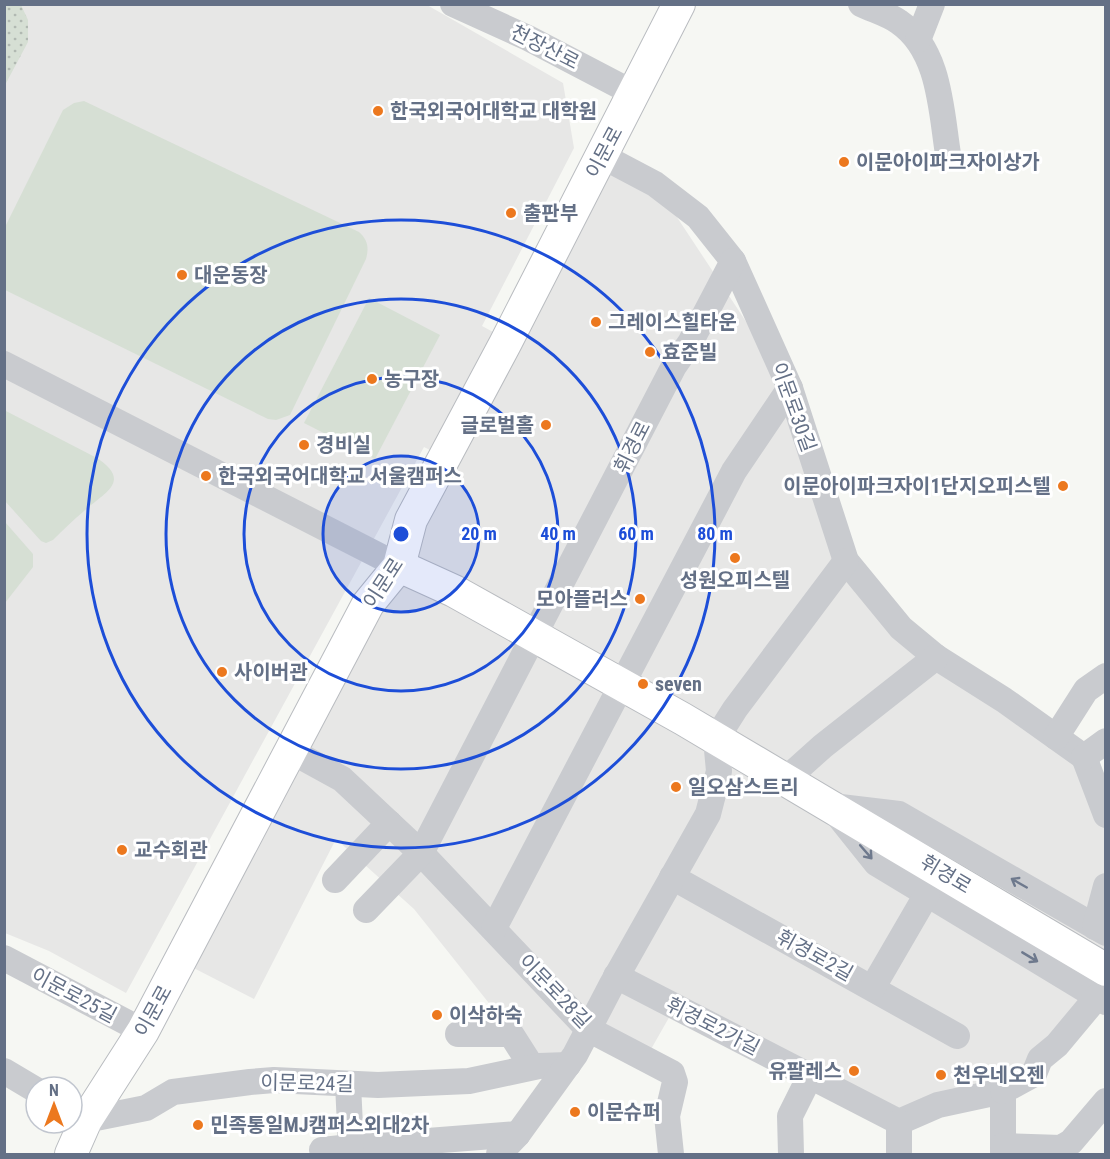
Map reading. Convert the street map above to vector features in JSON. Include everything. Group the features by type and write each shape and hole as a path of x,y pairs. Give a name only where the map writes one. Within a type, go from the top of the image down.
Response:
{"main road":[{"name":"이문로","path":"84,1109 143,1031 368,604 399,566 411,520 635,94 679,4"},
{"name":"휘경로","path":"399,566 454,591 831,806 1103,989"},
{"name":"이문로","path":"71,1155 75,1135"}],"street":[{"name":"천장산로","path":"453,4 528,38 635,94"},
{"path":"861,4 898,21 918,40 934,76 948,154"},
{"path":"918,40 932,4"},
{"name":"이문로30길","path":"602,156 655,184 698,217 733,261 790,388 846,561 901,628 936,657 1084,757"},
{"name":"휘경로","path":"421,853 674,366 690,342 733,261"},
{"path":"4,364 399,566"},
{"path":"494,928 734,471 790,388"},
{"path":"499,1155 518,1134 568,1065 712,804 719,771 716,739 735,709 846,561"},
{"path":"785,780 823,746 936,657"},
{"path":"1056,736 1086,690 1106,676"},
{"path":"1106,741 1084,757 1106,815"},
{"name":"이문로28길","path":"291,751 336,774 389,823 494,928 588,1029 674,1075 667,1116 671,1155"},
{"path":"831,806 876,863 927,894 1103,989 1057,1045 1040,1059 1034,1074 1018,1085 938,1104 899,1122 899,1155"},
{"path":"831,806 899,814 1100,930 1106,886"},
{"path":"335,880 389,823"},
{"path":"366,910 421,853"},
{"name":"휘경로2길","path":"672,877 873,987 957,1036"},
{"name":"휘경로","path":"873,987 927,894"},
{"name":"이문로25길","path":"4,958 143,1031"},
{"name":"휘경로2가길","path":"616,976 899,1122"},
{"path":"458,1034 511,1034 532,1068"},
{"name":"이문로24길","path":"84,1115 146,1108 173,1092 261,1081 348,1084 469,1082 532,1068 568,1065"},
{"path":"4,1071 24,1083"},
{"path":"791,1155 789,1119 810,1076"},
{"path":"348,1084 351,1147"},
{"path":"1003,1090 1003,1150 1061,1148 1071,1142 1106,1101"},
{"path":"322,1150 518,1134"}],"shaded area":[{"path":"5,4 21,5 28,20 28,42 5,85"},
{"path":"4,5 427,5 563,83 574,148 482,326 506,339 602,156 655,184 790,388 846,561 936,657 1084,757 1105,815 1106,986 1097,997 1003,1091 899,1122 675,1007 646,1058 589,1029 575,1055 539,1066 414,909 336,839 254,999 180,961 444,457 424,447 126,993 49,951 5,933"},
{"name":"대운동장","path":"84,101 359,232 366,241 366,259 290,415 276,420 268,419 5,290 5,227 63,110 74,103"},
{"name":"농구장","path":"369,298 440,335 375,459 304,423"},
{"path":"4,410 95,457 107,465 113,473 114,480 107,492 53,540 46,543 41,541 5,501"},
{"path":"5,522 33,554 33,567 5,603"}],"place":[{"name":"한국외국어대학교 대학원","path":"378,111"},
{"name":"이문아이파크자이상가","path":"844,162"},
{"name":"출판부","path":"511,213"},
{"name":"대운동장","path":"182,275"},
{"name":"그레이스힐타운","path":"596,322"},
{"name":"효준빌","path":"650,352"},
{"name":"농구장","path":"372,379"},
{"name":"글로벌홀","path":"546,425"},
{"name":"경비실","path":"304,445"},
{"name":"한국외국어대학교 서울캠퍼스","path":"206,476"},
{"name":"이문아이파크자이1단지오피스텔","path":"1063,486"},
{"name":"성원오피스텔","path":"735,558"},
{"name":"모아플러스","path":"640,599"},
{"name":"사이버관","path":"222,672"},
{"name":"seven","path":"643,684"},
{"name":"일오삼스트리","path":"676,787"},
{"name":"교수회관","path":"122,850"},
{"name":"이삭하숙","path":"437,1015"},
{"name":"유팔레스","path":"854,1071"},
{"name":"천우네오젠","path":"941,1075"},
{"name":"이문슈퍼","path":"575,1112"},
{"name":"민족통일MJ캠퍼스외대2차","path":"198,1125"}]}
